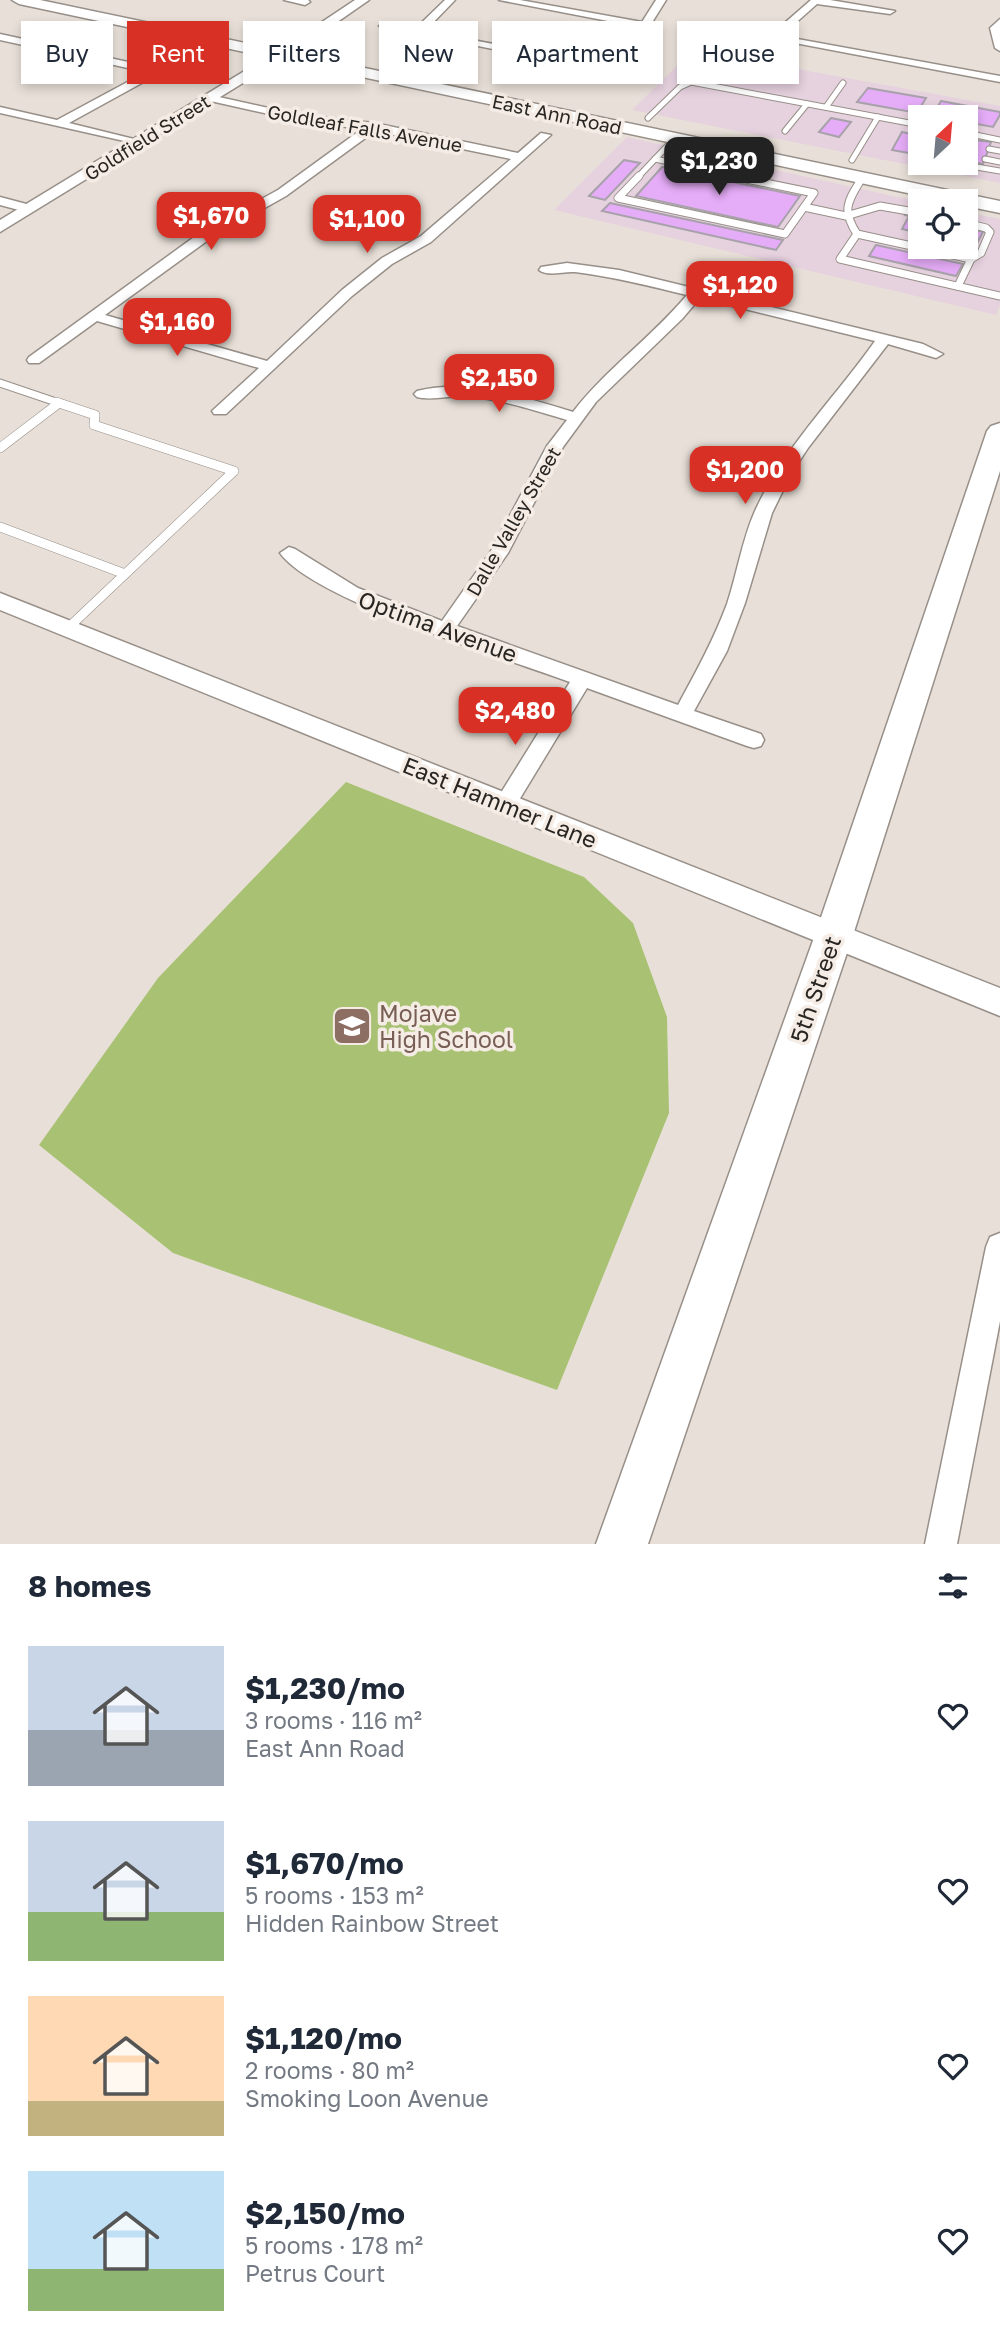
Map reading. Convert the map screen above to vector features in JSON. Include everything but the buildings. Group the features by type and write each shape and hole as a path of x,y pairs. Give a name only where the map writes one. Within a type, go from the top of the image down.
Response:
{"main road":[{"name":"East Ann Road","path":"19,0 243,47"},
{"name":"East Ann Road","path":"74,0 243,34"},
{"name":"East Ann Road","path":"365,59 1000,191"},
{"name":"East Ann Road","path":"365,73 1000,207"},
{"path":"551,113 631,122 648,118"},
{"name":"5th Street","path":"622,1544 993,473 1000,431"}],"street":[{"path":"289,0 305,2"},
{"name":"Goldfield Street","path":"332,21 363,0"},
{"path":"429,21 450,0"},
{"path":"504,0 538,3 624,21"},
{"path":"646,21 661,0"},
{"path":"793,21 816,0 890,11"},
{"path":"999,25 995,61 1000,79"},
{"path":"0,37 156,71 59,124"},
{"path":"799,41 995,61"},
{"name":"Goldfield Street","path":"0,227 243,77"},
{"name":"Goldleaf Falls Avenue","path":"210,98 300,118 374,126 520,157"},
{"path":"0,110 138,143"},
{"path":"34,360 206,235 291,187 374,126"},
{"path":"220,411 354,287 387,261 426,239 545,135"},
{"path":"0,201 30,209"},
{"path":"547,270 567,267 604,271 697,292 936,354"},
{"name":"Dalle Valley Street","path":"445,630 499,553 541,468 576,418 591,399 677,316 697,292"},
{"path":"94,316 270,367"},
{"path":"682,715 717,651 736,603 763,513 783,474 801,446 884,339"},
{"path":"422,394 446,390 486,393 576,418"},
{"name":"Optima Avenue","path":"289,553 315,574 349,593 754,740"},
{"name":"East Hammer Lane","path":"0,601 1000,1002"},
{"path":"505,804 582,679"},
{"path":"941,1544 1000,1247"}],"lane":[{"path":"826,107 843,83"},
{"path":"648,118 687,84"},
{"path":"702,84 908,123"},
{"path":"785,131 807,104"},
{"path":"852,160 878,117"},
{"path":"978,136 1000,139"},
{"path":"654,159 814,192 785,234 618,198 654,159 675,138"},
{"path":"989,149 1000,150"},
{"path":"985,159 1000,162"},
{"path":"978,167 1000,171"},
{"path":"862,178 846,205 846,216 857,234 908,245"},
{"path":"804,207 846,216 880,206 908,211"},
{"path":"978,226 990,232 978,255"},
{"path":"857,234 840,259 1000,296"},
{"path":"958,286 971,259"},
{"path":"0,383 95,415 93,425 234,471 68,628"},
{"path":"0,448 59,403"},
{"path":"0,527 125,574"}],"shaded area":[{"path":"677,66 677,84 799,84 799,69 1000,106 1000,183 960,175 978,175 978,105 908,105 908,165 632,110 658,84 663,84 663,80"},
{"path":"627,137 908,199 908,259 978,259 978,214 1000,219 1000,305 996,315 554,210"}],"green space":[{"path":"346,782 584,877 633,923 667,1017 669,1113 557,1390 173,1253 39,1145 158,978"}],"place":[{"name":"Mojave High School","path":"352,1026"}]}
